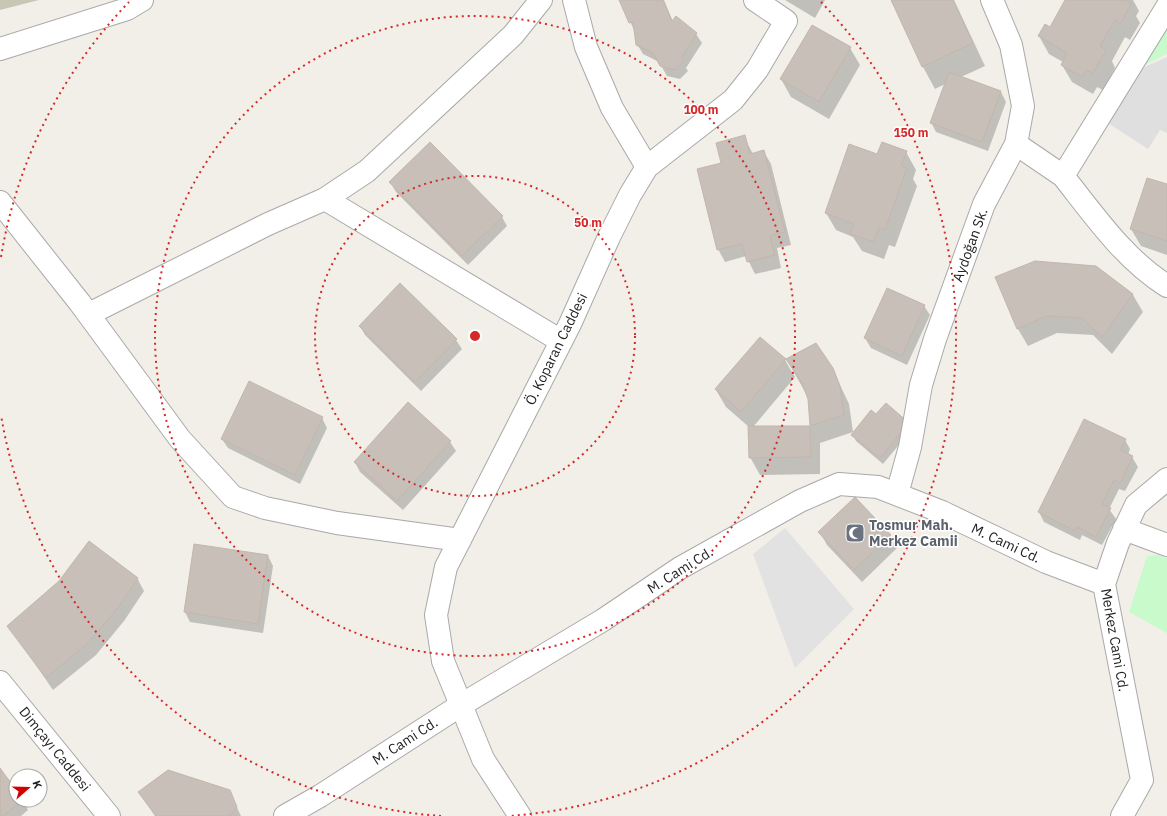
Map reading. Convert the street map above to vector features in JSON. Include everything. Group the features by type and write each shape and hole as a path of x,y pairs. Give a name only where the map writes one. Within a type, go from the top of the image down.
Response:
{"street":[{"path":"0,49 127,9 142,0"},
{"path":"89,314 268,224 325,198 367,171 513,34 541,0"},
{"path":"574,0 586,47 612,108 647,168"},
{"name":"Ö. Koparan Caddesi","path":"520,816 483,759 442,661 436,615 446,567 561,341 630,195 647,168 733,100 757,70 786,21 755,0"},
{"name":"Aydoğan Sk.","path":"897,494 910,447 921,385 935,339 984,204 1016,144 1023,106 1011,45 992,0"},
{"path":"1063,176 1167,7"},
{"path":"1016,144 1063,176 1116,242 1156,279 1167,286"},
{"path":"325,198 561,341"},
{"path":"0,202 89,314 180,439 233,497 264,508 337,523 460,540"},
{"name":"Merkez Cami Cd.","path":"1122,816 1142,780 1104,584 1124,530 1136,505 1167,479"},
{"name":"M. Cami Cd.","path":"285,816 320,796 461,705 603,620 680,568 800,501 838,484 878,487 897,494 942,512 1046,562 1104,584"},
{"path":"1124,530 1167,545"},
{"name":"Dimçayı Caddesi","path":"0,682 109,816"}],"shaded area":[{"path":"0,0 39,0 0,10"},
{"path":"1167,57 1167,133 1160,130 1148,149 1108,123 1140,69"},
{"path":"785,528 854,609 795,668 753,554"}],"green space":[{"path":"1167,25 1167,54 1142,66"},
{"path":"1157,555 1167,558 1167,633 1129,612 1147,556"}],"building":[{"path":"619,0 663,0 672,21 676,16 697,33 681,58 684,61 675,70 660,66 653,53 636,45 633,22 629,23"},
{"path":"891,0 953,0 973,43 922,67"},
{"path":"1065,0 1126,0 1131,4 1120,24 1115,20 1100,46 1106,50 1093,73 1087,70 1082,77 1061,65 1067,53 1038,36 1045,24 1050,27"},
{"path":"812,25 851,47 819,102 780,79"},
{"path":"949,72 1001,91 982,142 930,123"},
{"path":"745,135 750,154 764,150 785,232 770,236 775,255 747,262 742,244 717,250 697,169 721,163 716,143"},
{"path":"430,142 503,216 462,256 389,182"},
{"path":"882,142 907,151 901,166 907,168 885,230 879,228 874,242 850,234 854,224 825,213 849,144 877,154"},
{"path":"1147,178 1167,184 1167,241 1130,229"},
{"path":"1035,261 1096,266 1133,294 1102,337 1082,318 1047,316 1017,329 995,277"},
{"path":"400,283 457,339 415,382 359,326"},
{"path":"887,288 925,305 902,356 864,338"},
{"path":"760,337 786,359 741,412 715,389"},
{"path":"816,343 833,368 840,386 844,415 810,426 808,399 802,383 786,359"},
{"path":"249,381 323,417 295,475 221,439"},
{"path":"408,402 451,441 397,501 354,462"},
{"path":"886,403 909,423 880,458 851,435 871,410 876,414"},
{"path":"1084,419 1126,439 1120,450 1133,456 1120,483 1114,480 1102,504 1111,508 1096,537 1077,527 1075,531 1038,512"},
{"path":"748,426 810,426 811,457 749,458"},
{"name":"Tosmur Mah. Merkez Camii","path":"855,497 891,535 854,570 818,532"},
{"path":"89,541 138,578 117,609 89,642 46,678 7,626 59,581"},
{"path":"194,544 268,555 258,624 184,612"},
{"path":"0,768 8,779 8,808 14,808 3,816 0,816"},
{"path":"168,770 230,790 237,807 230,816 156,816 138,792"}],"place":[{"name":"Tosmur Mah. Merkez Camii","path":"855,533"}]}
